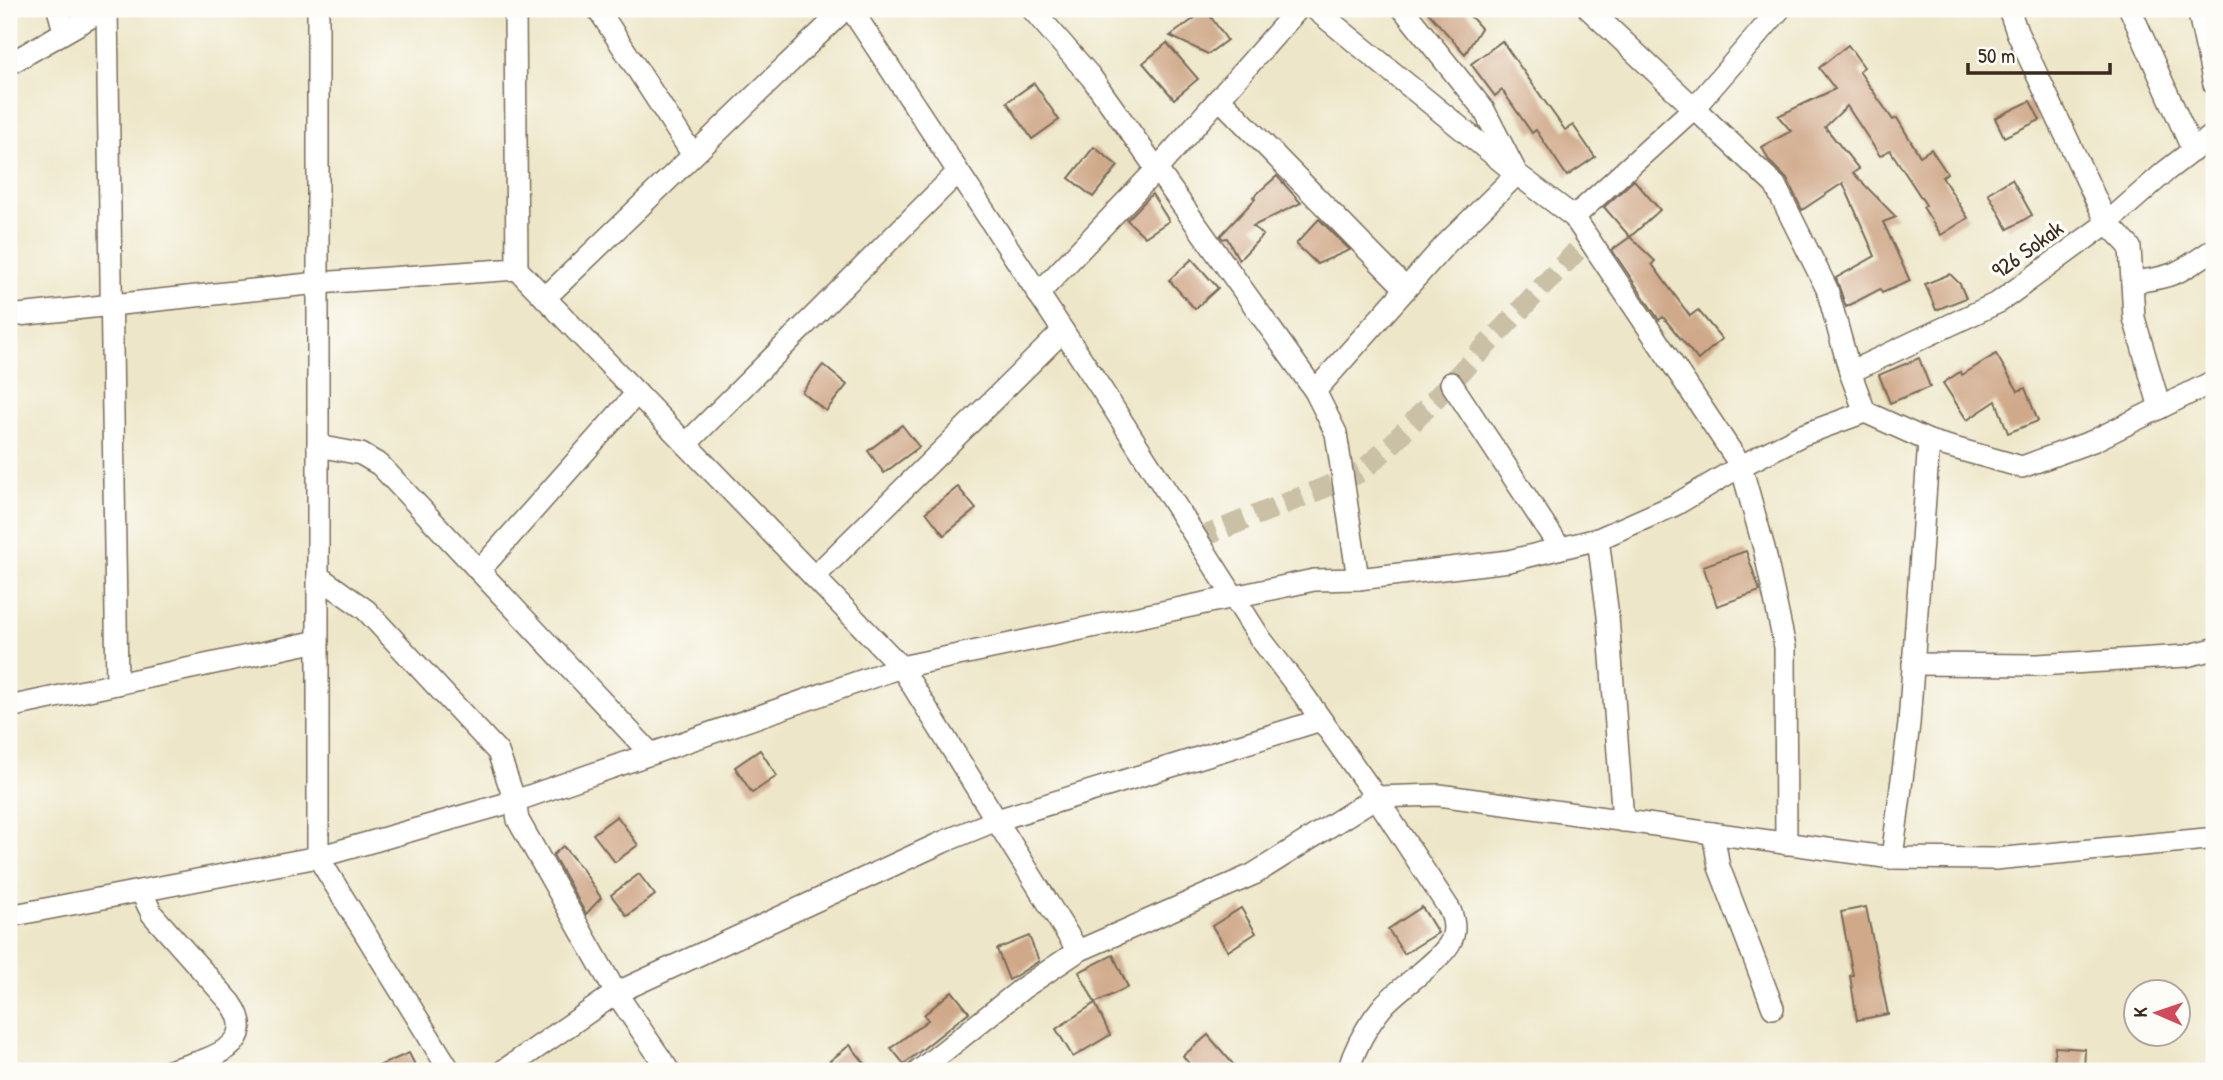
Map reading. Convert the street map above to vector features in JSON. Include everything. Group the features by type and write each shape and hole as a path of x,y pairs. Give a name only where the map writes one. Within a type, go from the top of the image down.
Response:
{"street":[{"path":"58,9 64,31"},
{"path":"9,64 106,9 117,684"},
{"path":"318,9 317,857 450,1071"},
{"path":"515,9 517,269 901,667 1078,951"},
{"path":"598,9 693,155"},
{"path":"545,298 845,9"},
{"path":"851,9 1063,331 1260,638 1376,797 1450,910 1454,926 1451,942 1395,994 1373,1020 1356,1049 1348,1071"},
{"path":"1032,9 1091,77 1315,391 1336,433 1357,579"},
{"path":"1038,293 1156,170 1298,9"},
{"path":"1315,9 1517,174 1574,217 1741,466 1764,548 1785,647 1786,844"},
{"path":"1403,9 1484,110 1517,174"},
{"path":"1589,9 1775,186 1827,289 1850,372 1865,412"},
{"path":"2009,9 2017,32 2107,223 2130,247 2134,318 2160,408"},
{"path":"2130,9 2193,151"},
{"path":"2198,9 2214,84"},
{"path":"1574,217 1694,108 1774,11"},
{"path":"1219,98 1406,289"},
{"name":"926 Sokak","path":"1850,372 1999,302 2107,223 2214,134"},
{"path":"686,444 958,172"},
{"path":"1315,391 1445,245 1517,174"},
{"path":"2132,282 2169,276 2187,268 2214,249"},
{"path":"9,316 318,283 517,269"},
{"path":"814,577 1063,331"},
{"path":"9,916 317,857 515,801 901,667 1314,580 1357,579 1509,561 1598,539 1675,505 1741,466 1802,435 1865,412 1929,441 2022,467 2093,441 2214,381"},
{"path":"1451,383 1560,548"},
{"path":"479,571 637,393"},
{"path":"1892,858 1909,724 1929,441"},
{"path":"318,446 361,454 380,465 651,754"},
{"path":"1598,539 1608,616 1623,821"},
{"path":"318,576 366,610 498,752 515,801 518,820 616,993 669,1071"},
{"path":"9,707 317,641"},
{"path":"1913,664 2038,665 2186,656 2214,649"},
{"path":"503,1071 616,993 943,842 997,820 1321,720"},
{"path":"919,1071 1023,988 1078,951 1254,874 1376,797 1439,795 1892,858 1994,859 2214,840"},
{"path":"1713,833 1719,867 1773,1008"},
{"path":"141,891 152,914 232,1003 240,1024 236,1039 225,1052 169,1071"}],"building":[{"path":"1425,9 1464,9 1481,28 1465,54"},
{"path":"1206,10 1227,40 1208,54 1170,36"},
{"path":"1502,41 1565,130 1573,125 1595,157 1567,176 1536,130 1532,133 1502,90 1495,96 1471,64"},
{"path":"1167,43 1198,79 1174,99 1143,63"},
{"path":"1848,45 1864,67 1859,71 1893,120 1897,118 1920,156 1931,149 1947,173 1942,177 1968,218 1941,235 1923,207 1926,205 1890,150 1880,156 1847,106 1825,127 1859,169 1853,173 1896,217 1883,222 1910,281 1882,293 1880,289 1846,307 1836,278 1875,256 1843,183 1802,210 1787,179 1769,161 1762,147 1791,131 1778,116 1835,89 1819,68"},
{"path":"1034,83 1059,120 1032,139 1007,102"},
{"path":"2030,101 2040,120 2004,137 1995,118"},
{"path":"1094,147 1118,166 1093,197 1069,178"},
{"path":"1277,176 1301,203 1253,226 1263,235 1239,260 1227,238 1220,236 1255,199 1253,197"},
{"path":"2012,179 2032,215 2008,229 1988,193"},
{"path":"1634,180 1660,210 1630,237 1604,207"},
{"path":"1152,194 1169,221 1145,237 1127,220"},
{"path":"1319,219 1350,250 1317,264 1296,244"},
{"path":"1630,237 1655,261 1652,264 1690,316 1698,310 1722,339 1698,360 1663,317 1659,320 1612,250"},
{"path":"1192,259 1218,288 1195,309 1169,280"},
{"path":"1950,274 1960,284 1966,298 1936,310 1925,284"},
{"path":"1996,354 2018,391 2025,388 2038,421 2008,433 1996,401 1967,420 1943,383 1960,372 1962,375"},
{"path":"1919,358 1930,387 1890,403 1879,375"},
{"path":"823,365 847,385 826,411 802,392"},
{"path":"902,425 919,447 884,473 868,451"},
{"path":"958,487 976,509 944,535 926,512"},
{"path":"1746,551 1760,591 1717,606 1703,566"},
{"path":"760,750 777,776 752,793 735,767"},
{"path":"617,816 638,845 615,862 593,834"},
{"path":"563,846 601,898 586,914 553,855"},
{"path":"639,874 655,895 627,916 611,895"},
{"path":"1422,907 1438,933 1404,954 1388,929"},
{"path":"1866,907 1888,1014 1857,1020 1850,976 1853,975 1841,912"},
{"path":"1241,908 1256,933 1228,951 1212,926"},
{"path":"1029,936 1039,961 1009,980 997,949"},
{"path":"1113,955 1128,987 1095,1003 1079,972"},
{"path":"952,991 969,1012 904,1064 891,1048 928,1020 924,1015"},
{"path":"1095,1003 1110,1035 1073,1057 1056,1029"},
{"path":"1208,1035 1239,1071 1195,1071 1183,1056"},
{"path":"850,1045 871,1071 817,1071"},
{"path":"2055,1047 2085,1049 2084,1071 2054,1071"},
{"path":"409,1053 418,1071 367,1071"}],"tunnel":[{"path":"1197,539 1362,471 1394,442 1589,238"}]}
